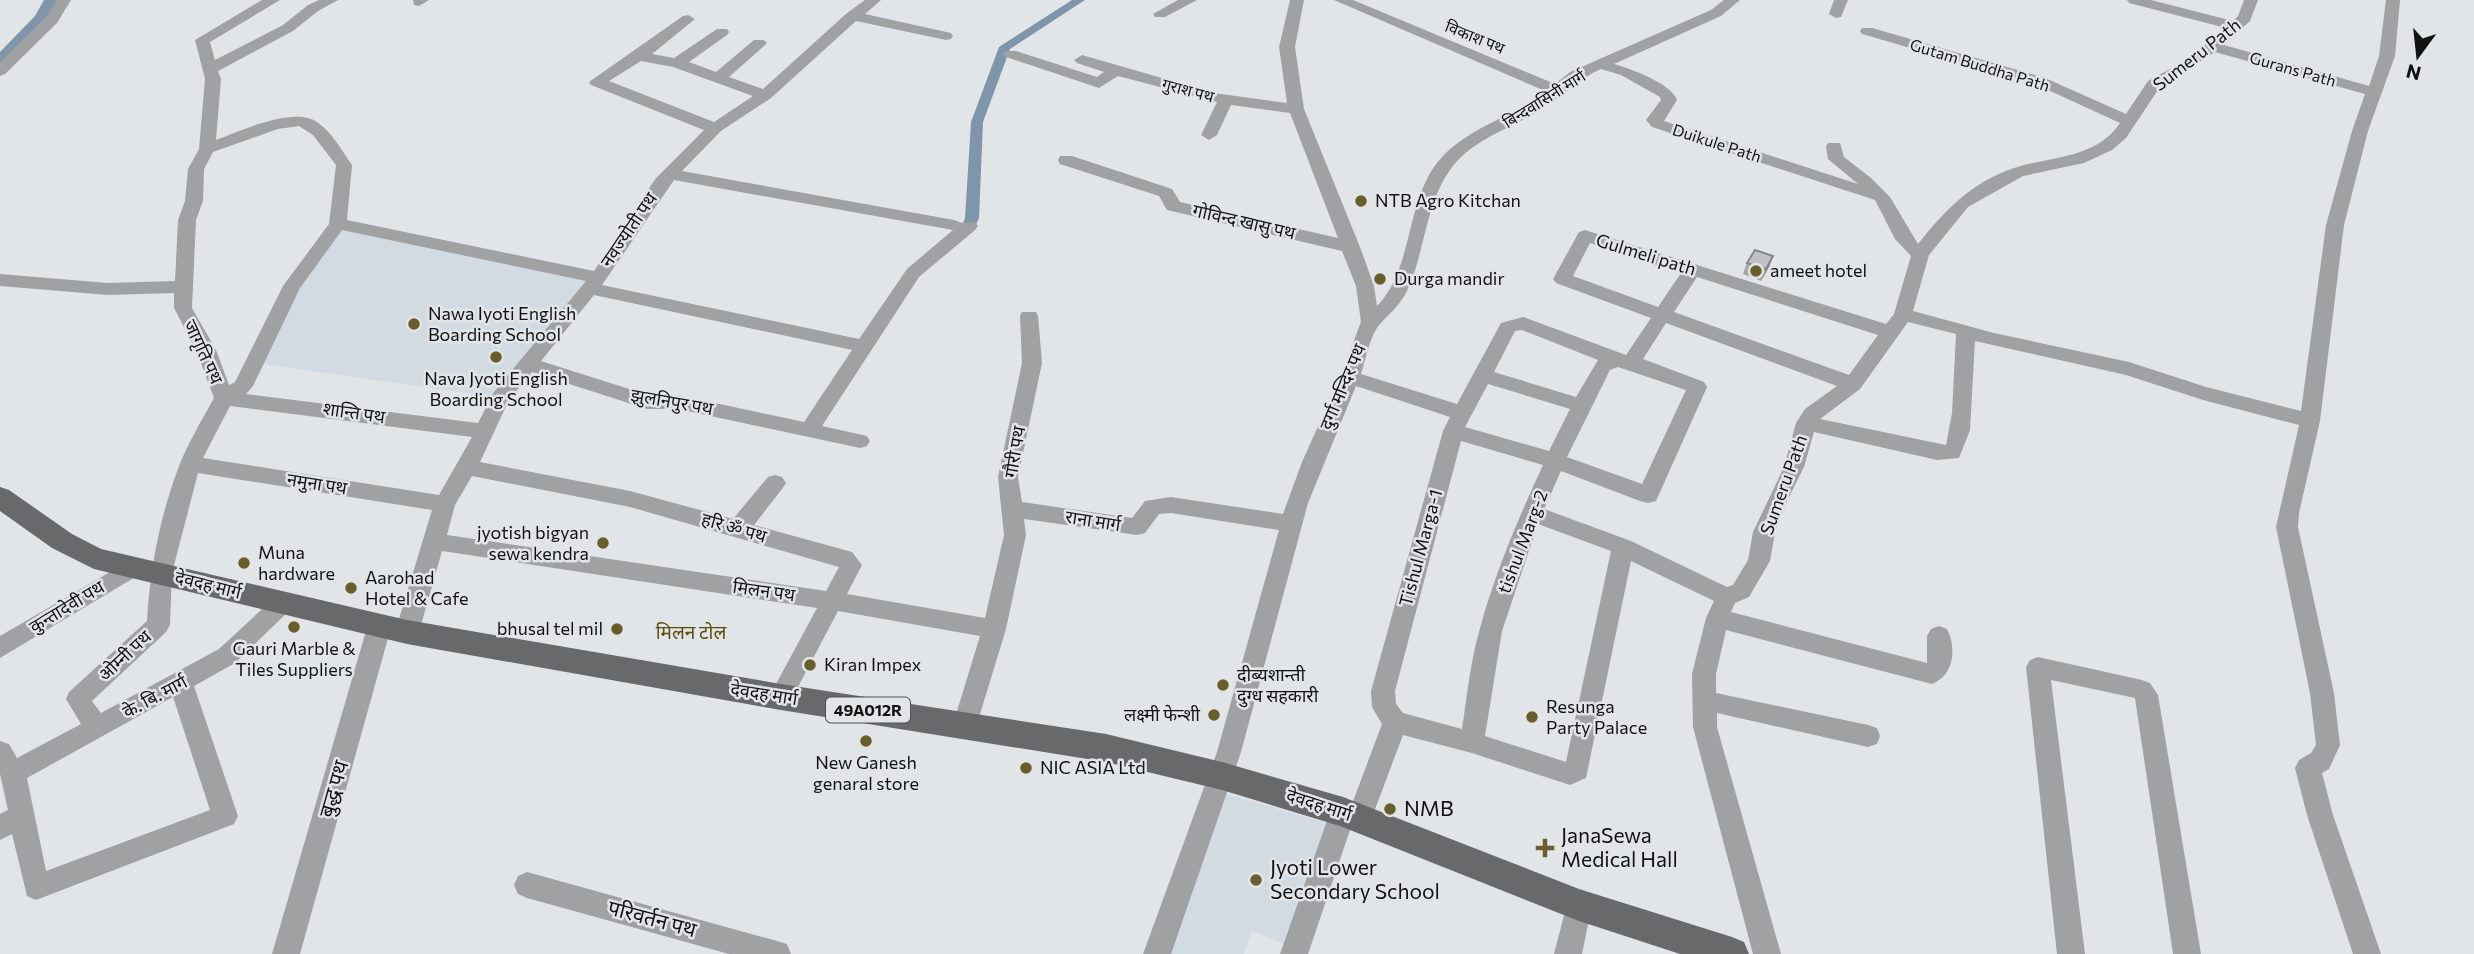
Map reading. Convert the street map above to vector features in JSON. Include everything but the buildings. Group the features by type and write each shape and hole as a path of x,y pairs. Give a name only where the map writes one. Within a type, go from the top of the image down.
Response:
{"main road":[{"name":"देवदह मार्ग","path":"0,497 76,550 94,558 283,603 393,628 781,697 1106,748 1222,776 1350,815 1579,905 1732,954"}],"street":[{"path":"0,71 52,20 64,0"},
{"name":"जागृति पथ","path":"148,570 190,464 224,398 206,350 183,309 187,220 194,201 197,169 206,149 212,68 202,40 273,0"},
{"path":"212,68 288,28 313,8 331,0"},
{"name":"नवज्योती पथ","path":"393,628 436,542 445,504 467,467 501,397 608,266 652,196 715,128 765,95 852,16 874,0"},
{"path":"1160,14 1190,0"},
{"name":"दुर्गा मन्दिर पथ","path":"1157,954 1222,776 1291,524 1311,462 1350,377 1370,322 1365,286 1296,109 1287,47 1297,0"},
{"name":"विकाश पथ","path":"1341,0 1556,90"},
{"name":"बिन्दवासिनी मार्ग","path":"1370,322 1386,309 1403,280 1422,213 1441,169 1450,157 1473,139 1539,104 1575,75 1717,13 1733,0"},
{"path":"2134,0 2237,26"},
{"name":"Sumeru Path","path":"1722,607 1741,591 1759,561 1764,532 1776,500 1794,467 1806,423 1819,408 1853,384 1903,315 1920,254 1962,203 2018,172 2094,154 2120,135 2154,84 2191,64 2237,26 2245,18 2251,0"},
{"path":"2367,954 2320,815 2308,768 2320,761 2328,745 2322,693 2287,527 2310,421 2335,225 2360,131 2387,56 2393,0"},
{"path":"852,16 946,36"},
{"path":"688,19 639,56 597,82 715,128"},
{"name":"Gutam Buddha Path","path":"1867,31 2040,81 2129,121"},
{"path":"677,64 722,32"},
{"path":"719,77 759,43"},
{"name":"Gurans Path","path":"2213,47 2374,92"},
{"path":"1011,54 1099,83 1116,70"},
{"path":"639,56 719,77 765,95"},
{"name":"गुराश पथ","path":"1082,60 1226,100 1296,109"},
{"name":"Duikule Path","path":"1602,65 1626,72 1667,94 1670,100 1654,120 1658,124 1878,196"},
{"path":"1209,135 1226,100"},
{"path":"206,149 289,121 304,121 317,130 344,165 338,224 292,286 243,386 224,398"},
{"path":"1834,145 1836,159 1872,186 1889,208 1906,244 1920,254"},
{"name":"गोविन्द खासु पथ","path":"1066,159 1166,193 1173,206 1351,247"},
{"path":"670,174 961,226 913,273 807,431"},
{"path":"338,224 862,346"},
{"name":"Gulmeli path","path":"1853,384 1562,279 1585,236 1889,332"},
{"name":"tishul Marg-2","path":"1472,742 1494,618 1532,513 1581,405 1603,365 1624,361 1693,269"},
{"path":"0,280 108,289 184,287"},
{"path":"1903,315 1966,330 1990,339 2129,369 2203,393 2310,421"},
{"name":"गौरी पथ","path":"995,629 1015,535 1008,477 1032,363 1029,316"},
{"name":"Tishul Marga-1","path":"1395,722 1384,707 1383,691 1459,422 1508,327 1523,323 1697,387 1648,495 1556,461"},
{"path":"1806,423 1952,453 1957,446 1962,416 1966,330"},
{"name":"झुलनिपुर पथ","path":"527,363 647,402 678,402 860,441"},
{"path":"1481,375 1581,405"},
{"path":"1350,377 1556,461"},
{"name":"शान्ति पथ","path":"224,398 485,431"},
{"name":"नमुना पथ","path":"190,464 445,504"},
{"name":"हरि ॐ पथ","path":"467,467 630,499 844,558 850,565 849,570 781,697"},
{"path":"738,529 775,484"},
{"name":"राना मार्ग","path":"1011,509 1137,527 1153,507 1171,505 1291,524"},
{"path":"1532,513 1623,547 1722,607 1932,674 1940,665 1939,636"},
{"name":"मिलन पथ","path":"436,542 831,601 995,629"},
{"path":"1294,954 1350,815 1362,812 1395,722 1472,742 1570,774 1577,770 1623,547"},
{"name":"कुन्तादेवी पथ","path":"0,648 148,570"},
{"name":"ओम्नी पथ","path":"97,728 78,699 158,625 148,570"},
{"name":"के. बि. मार्ग","path":"7,762 97,728 181,684 227,656 283,603"},
{"path":"1722,607 1704,674 1707,701 1705,727 1718,784 1767,954"},
{"name":"बुद्ध पथ","path":"286,954 393,628"},
{"path":"965,724 995,629"},
{"path":"2071,954 2038,667 2142,690 2146,695 2187,954"},
{"path":"7,762 11,822 36,887 225,816 181,684"},
{"path":"1707,701 1868,736"},
{"name":"परिवर्तन पथ","path":"527,885 777,954"},
{"path":"1568,954 1579,905"}],"shaded area":[{"name":"Nawa Iyoti English Boarding School","path":"340,226 587,281 495,397 256,363 295,285"},
{"name":"Jyoti Lower Secondary School","path":"1227,794 1340,827 1294,948 1252,931 1244,954 1164,954"}],"waterway":[{"path":"0,63 43,19 53,0"},
{"path":"969,226 972,218 977,122 1005,47 1080,0"}],"place":[{"name":"NTB Agro Kitchan","path":"1361,201"},
{"name":"ameet hotel","path":"1756,271"},
{"name":"Durga mandir","path":"1380,279"},
{"name":"Nawa Iyoti English Boarding School","path":"414,324"},
{"name":"Nava Jyoti English Boarding School","path":"496,357"},
{"name":"jyotish bigyan sewa kendra","path":"603,543"},
{"name":"Muna hardware","path":"244,563"},
{"name":"Aarohad Hotel & Cafe","path":"351,588"},
{"name":"Gauri Marble & Tiles Suppliers","path":"294,627"},
{"name":"bhusal tel mil","path":"617,629"},
{"name":"Kiran Impex","path":"810,665"},
{"name":"दीब्यशान्ती दुग्ध सहकारी","path":"1223,685"},
{"name":"लक्ष्मी फेन्शी","path":"1214,715"},
{"name":"Resunga Party Palace","path":"1532,717"},
{"name":"New Ganesh genaral store","path":"866,741"},
{"name":"NIC ASIA Ltd","path":"1026,768"},
{"name":"NMB","path":"1390,809"},
{"name":"JanaSewa Medical Hall","path":"1545,848"},
{"name":"Jyoti Lower Secondary School","path":"1256,880"}],"district":[{"name":"मिलन टोल","path":"691,632"}]}
